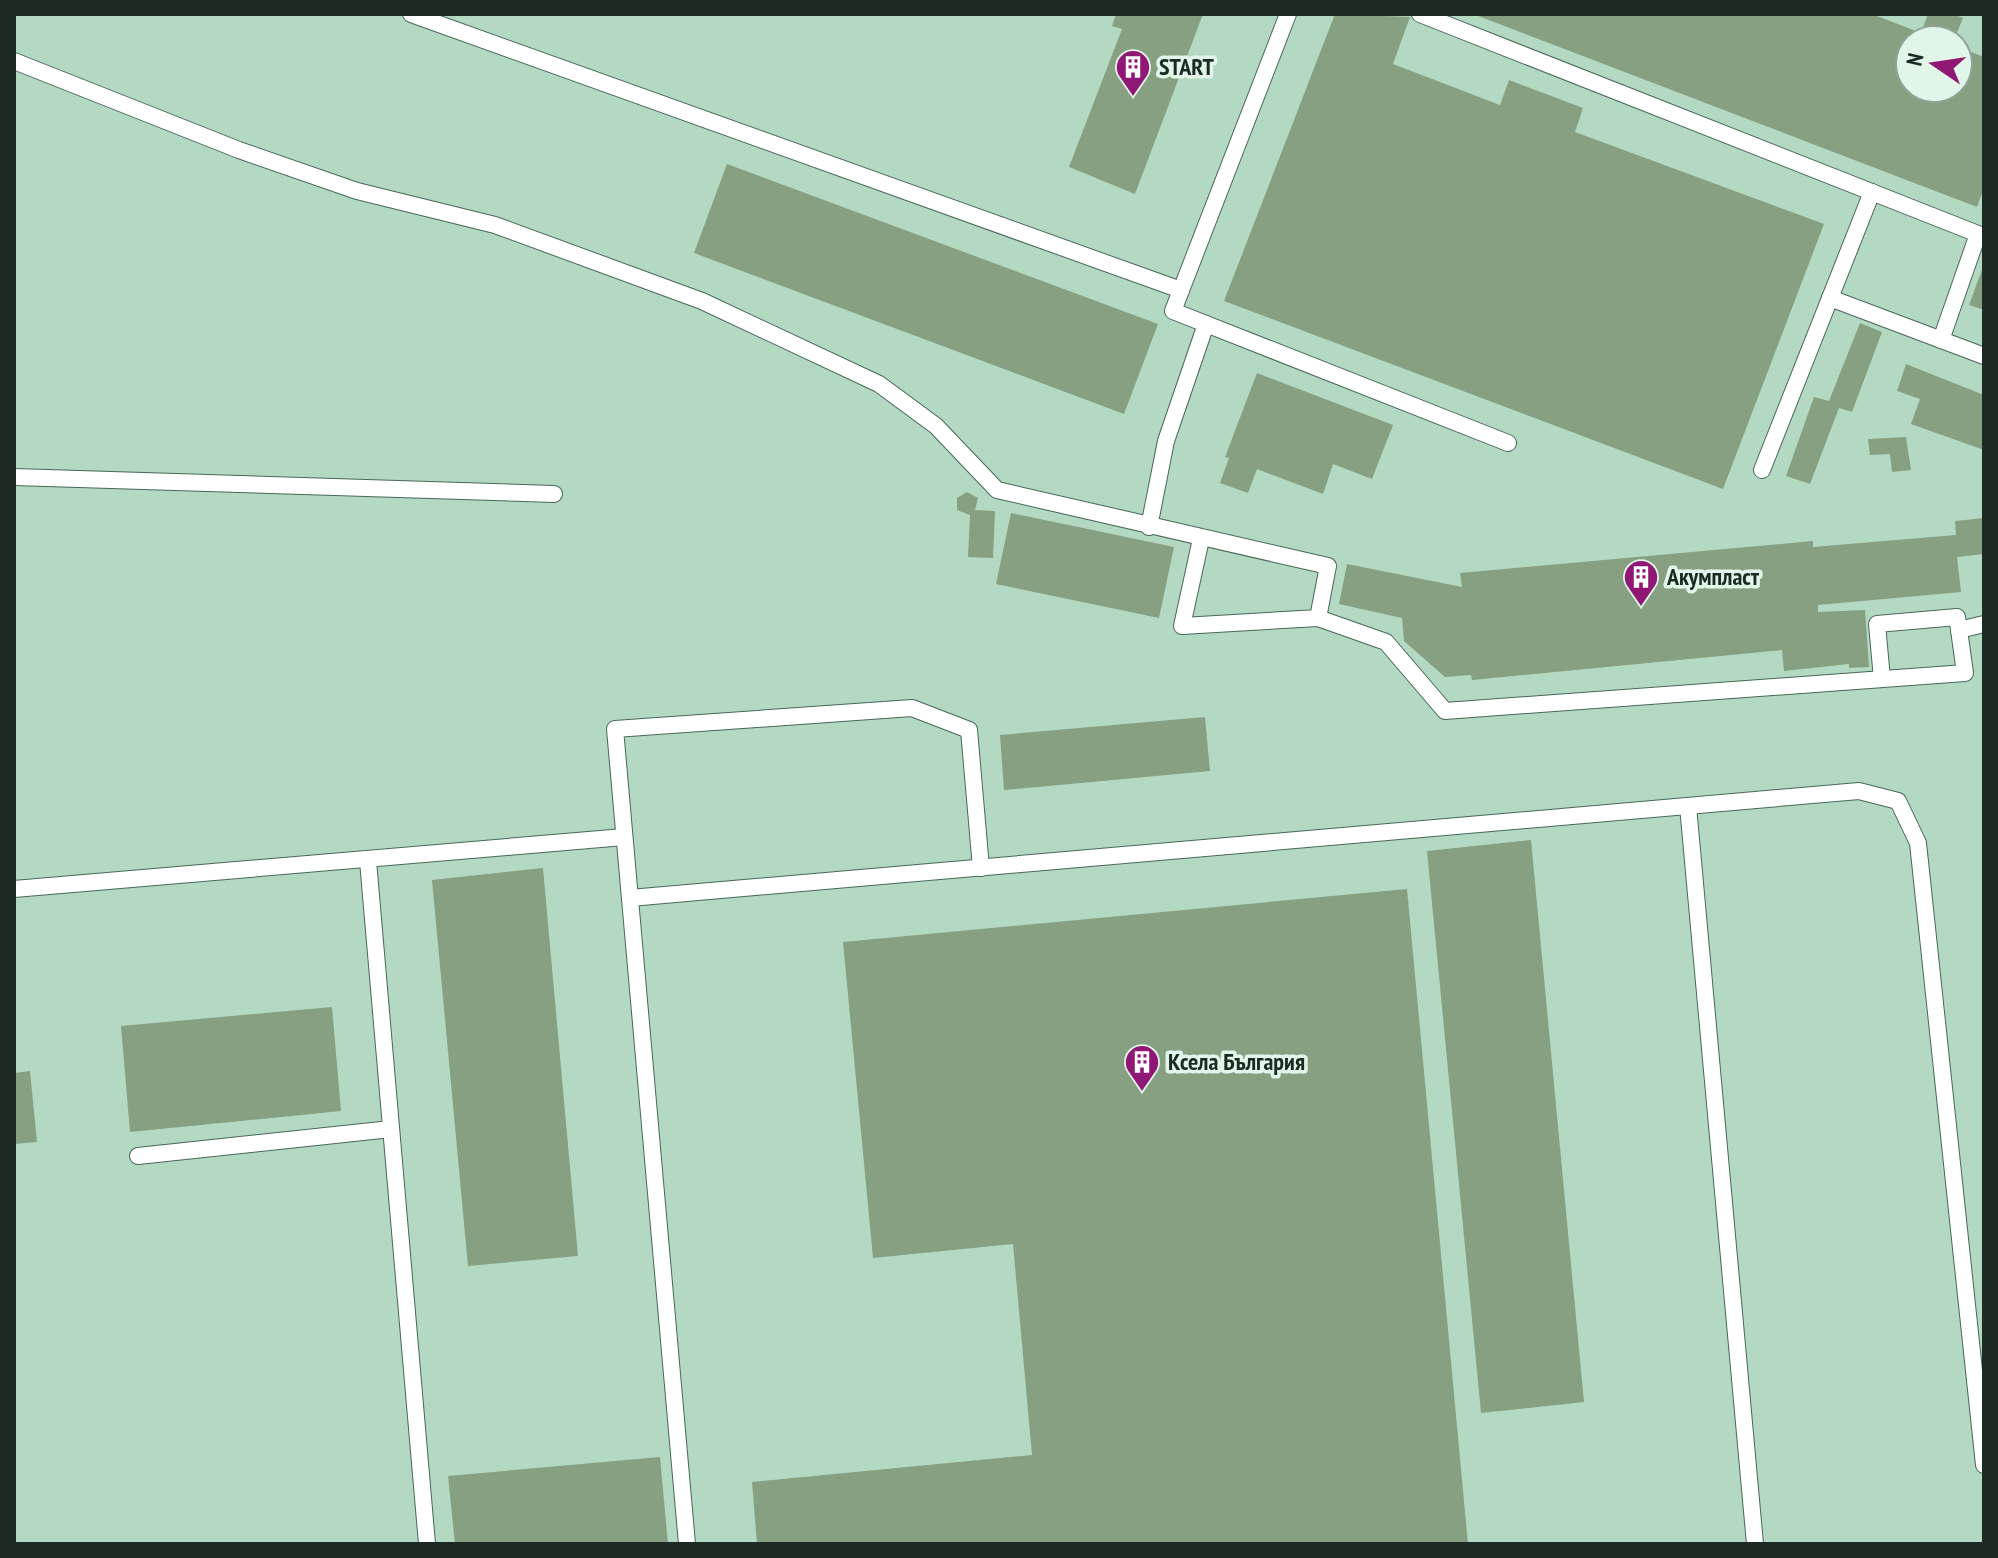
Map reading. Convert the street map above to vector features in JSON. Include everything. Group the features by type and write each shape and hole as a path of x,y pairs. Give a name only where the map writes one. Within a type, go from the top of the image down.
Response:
{"lane":[{"path":"411,14 1181,290"},
{"path":"1288,14 1173,311 1508,443"},
{"path":"1420,14 1978,234 1941,340"},
{"path":"14,61 239,150 357,191 495,225 702,301 879,384 936,426 997,490 1328,566 1318,618"},
{"path":"1762,470 1872,192"},
{"path":"1830,298 1984,356"},
{"path":"1149,527 1166,441 1206,324"},
{"path":"14,477 554,494"},
{"path":"1201,539 1182,626 1318,618 1386,642 1445,711 1965,673 1957,617 1877,624 1882,679"},
{"path":"1959,630 1984,624"},
{"path":"687,1544 615,729 912,708 969,730 981,868"},
{"path":"630,898 1859,791 1898,801 1918,843 1984,1465"},
{"path":"1688,806 1755,1544"},
{"path":"14,889 624,837"},
{"path":"368,861 427,1544"},
{"path":"138,1156 391,1129"}],"building":[{"name":"START","path":"1116,14 1203,14 1135,194 1069,167 1122,29 1112,26"},
{"path":"1335,14 1410,17 1393,64 1500,105 1509,80 1583,108 1575,132 1824,224 1723,489 1224,301"},
{"path":"1473,14 1872,14 1898,24 1894,24 1894,104 1974,104 1974,53 1984,57 1984,188 1977,207"},
{"path":"1928,14 1953,14 1963,18 1961,24 1924,24"},
{"path":"727,164 1158,324 1124,414 694,253"},
{"path":"1984,264 1984,310 1969,305"},
{"path":"1860,323 1882,332 1852,412 1839,408 1810,484 1786,476 1814,397 1829,401"},
{"path":"1906,364 1984,395 1984,450 1911,424 1920,399 1897,391"},
{"path":"1257,373 1393,425 1372,479 1333,464 1323,494 1257,469 1248,493 1220,483 1229,458 1225,457"},
{"path":"1906,437 1911,470 1892,472 1890,454 1870,455 1868,439"},
{"path":"967,492 978,498 975,510 995,511 993,558 968,557 970,515 957,510 957,498"},
{"path":"1011,513 1174,547 1159,618 996,584"},
{"name":"Акумпласт","path":"1984,518 1984,554 1957,557 1961,592 1818,605 1818,612 1865,610 1869,667 1849,668 1849,664 1784,671 1782,650 1472,680 1471,675 1445,677 1404,641 1402,618 1339,604 1347,564 1462,587 1460,573 1813,541 1813,547 1956,535 1955,521"},
{"path":"1205,717 1210,771 1004,790 1000,735"},
{"path":"1531,840 1584,1402 1481,1413 1427,851"},
{"path":"543,868 578,1256 468,1266 432,880"},
{"name":"Ксела България","path":"1407,889 1468,1544 757,1544 752,1482 1032,1455 1013,1244 873,1258 843,942"},
{"path":"332,1007 341,1111 130,1132 121,1026"},
{"path":"30,1071 37,1142 14,1144 14,1073"},
{"path":"660,1457 668,1544 455,1544 448,1476"}],"place":[{"name":"START","path":"1133,98"},
{"name":"Акумпласт","path":"1641,608"},
{"name":"Ксела България","path":"1142,1093"}]}
